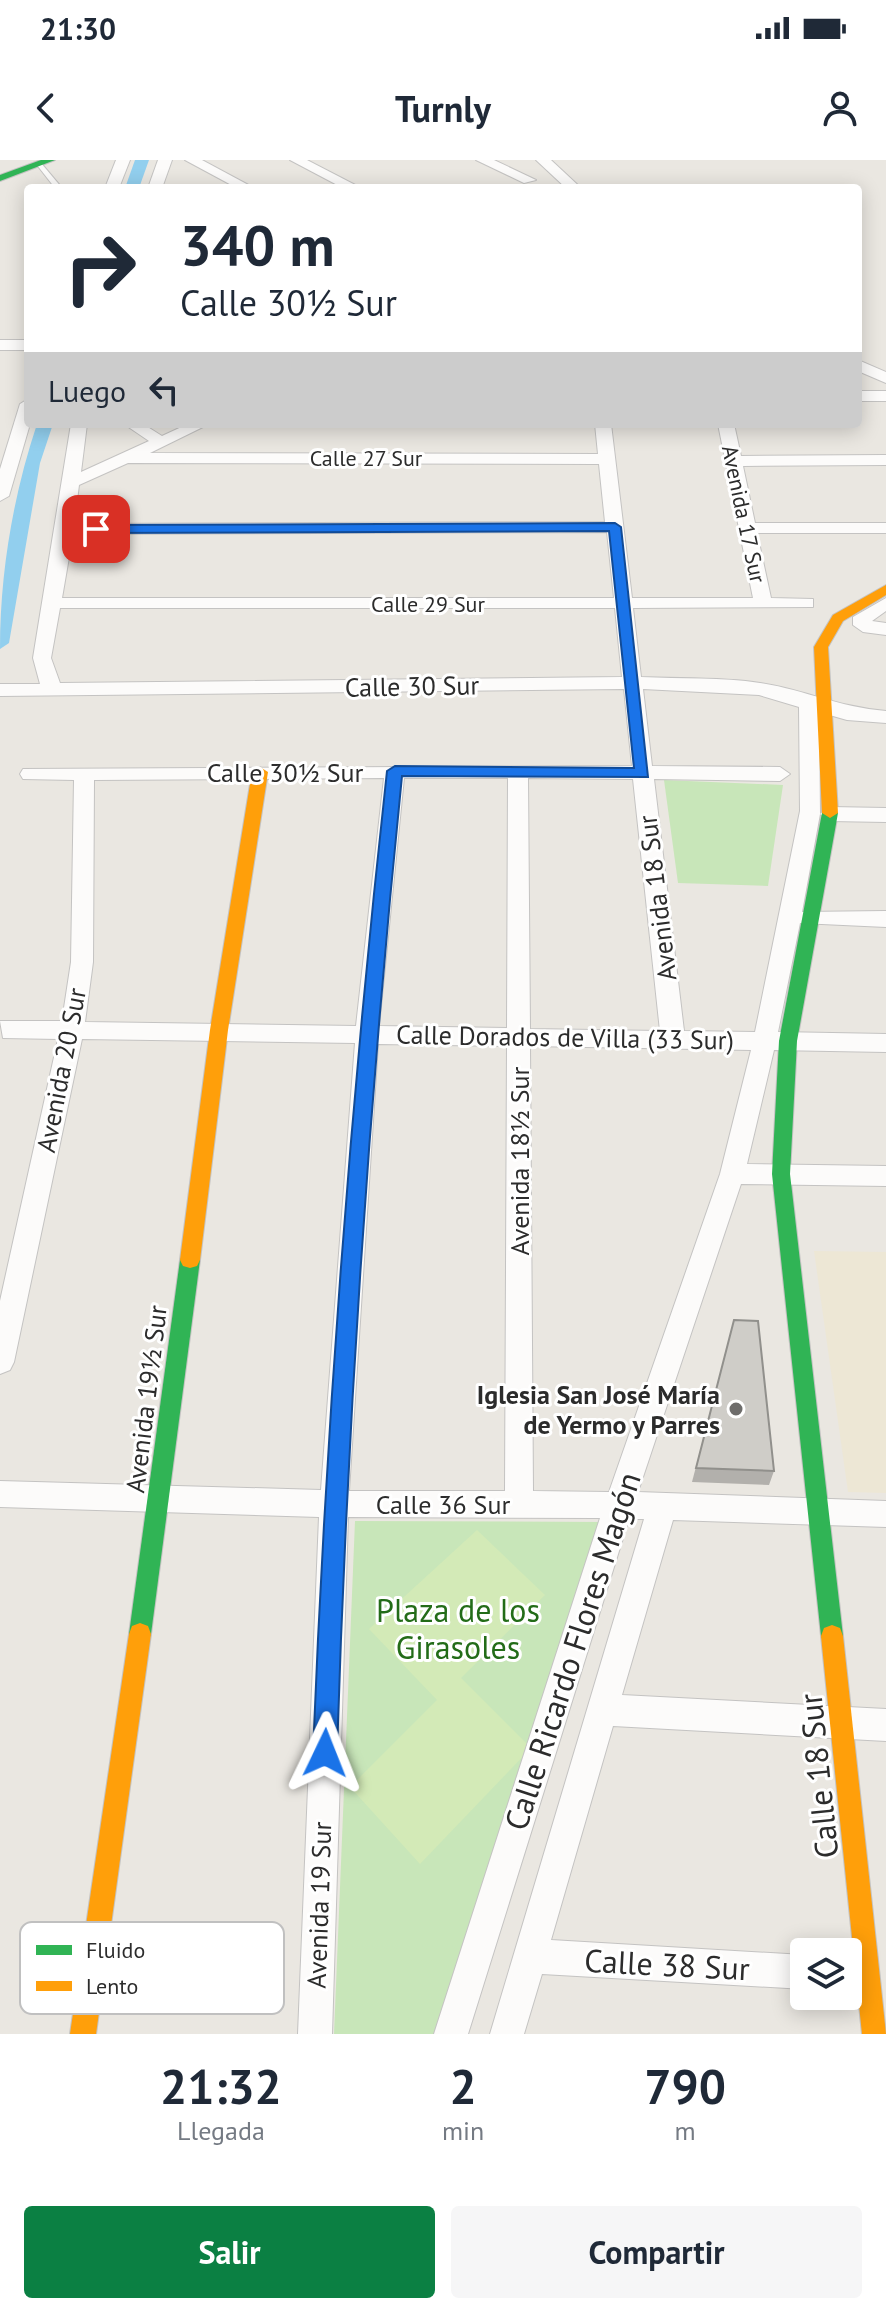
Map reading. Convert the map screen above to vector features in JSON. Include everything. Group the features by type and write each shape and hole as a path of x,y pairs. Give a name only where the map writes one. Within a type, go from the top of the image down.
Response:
{"street":[{"path":"114,184 123,160"},
{"path":"156,184 165,160"},
{"path":"192,160 239,184"},
{"path":"297,160 340,184"},
{"path":"483,160 529,180"},
{"path":"543,160 570,184"},
{"path":"0,178 44,162"},
{"path":"0,345 24,345"},
{"path":"862,367 886,378"},
{"path":"862,396 886,396"},
{"path":"0,496 24,417"},
{"path":"52,690 42,658 65,529 79,428"},
{"path":"138,428 161,442"},
{"path":"72,482 192,428"},
{"name":"Avenida 18 Sur","path":"603,428 673,1039"},
{"name":"Avenida 17 Sur","path":"727,428 763,603"},
{"name":"Calle 27 Sur","path":"125,458 607,459"},
{"path":"733,461 886,460"},
{"path":"65,529 615,527"},
{"path":"747,528 886,528"},
{"path":"820,1513 781,1174 777,1041 830,814 815,702 825,630 857,604 886,589"},
{"name":"Calle 29 Sur","path":"50,603 807,603"},
{"path":"878,628 860,621 886,603"},
{"name":"Calle 30 Sur","path":"10,690 633,683 760,689 815,702 847,714 886,717"},
{"name":"Calle Ricardo Flores Magón","path":"451,2034 619,1505 777,1041 810,811 815,702"},
{"name":"Avenida 19 Sur","path":"315,2034 334,1504 367,1033 395,771"},
{"name":"Calle 30½ Sur","path":"30,774 518,771 780,774"},
{"name":"Avenida 18½ Sur","path":"518,771 519,1504"},
{"name":"Avenida 19½ Sur","path":"99,1922 159,1500 219,1030 260,772"},
{"name":"Avenida 20 Sur","path":"0,1362 72,1030 82,962 84,773"},
{"path":"830,814 886,815"},
{"path":"808,918 886,919"},
{"name":"Calle Dorados de Villa (33 Sur)","path":"3,1029 219,1030 886,1043"},
{"path":"732,1174 886,1176"},
{"name":"Calle 36 Sur","path":"0,1494 334,1504 619,1505 886,1514"},
{"path":"507,2034 662,1507"},
{"name":"Calle 18 Sur","path":"820,1513 875,2034"},
{"path":"604,1710 886,1725"},
{"name":"Calle 38 Sur","path":"529,1956 790,1971"},
{"name":"Avenida 19½ Sur","path":"83,2034 86,2014"}],"lane":[{"path":"44,162 57,184"}],"shaded area":[{"path":"814,1251 886,1252 886,1493 848,1492"}],"green space":[{"path":"664,780 783,785 768,886 678,883"},
{"name":"Plaza de los Girasoles","path":"355,1521 606,1522 439,2034 334,2034"},
{"path":"477,1530 545,1595 461,1678 531,1748 420,1864 350,1787 437,1700 369,1629"}],"building":[{"name":"Iglesia San José María de Yermo y Parres","path":"734,1320 758,1321 774,1471 696,1468"}],"waterway":[{"path":"133,184 142,160"},
{"path":"0,643 32,463 44,428"}],"traffic: fast":[{"path":"0,178 50,160"},
{"path":"830,813 788,1041 781,1174 832,1636"},
{"path":"140,1634 190,1260"}],"traffic: slow":[{"path":"830,813 821,647 838,618 886,589"},
{"path":"190,1260 219,1030 260,772"},
{"path":"99,1922 140,1634"},
{"path":"832,1636 875,2034"},
{"path":"83,2034 86,2014"}],"place":[{"name":"Iglesia San José María de Yermo y Parres","path":"736,1409"}],"route":[{"path":"96,529 615,527 642,773 395,771 367,1033 334,1504 325,1753"}]}
